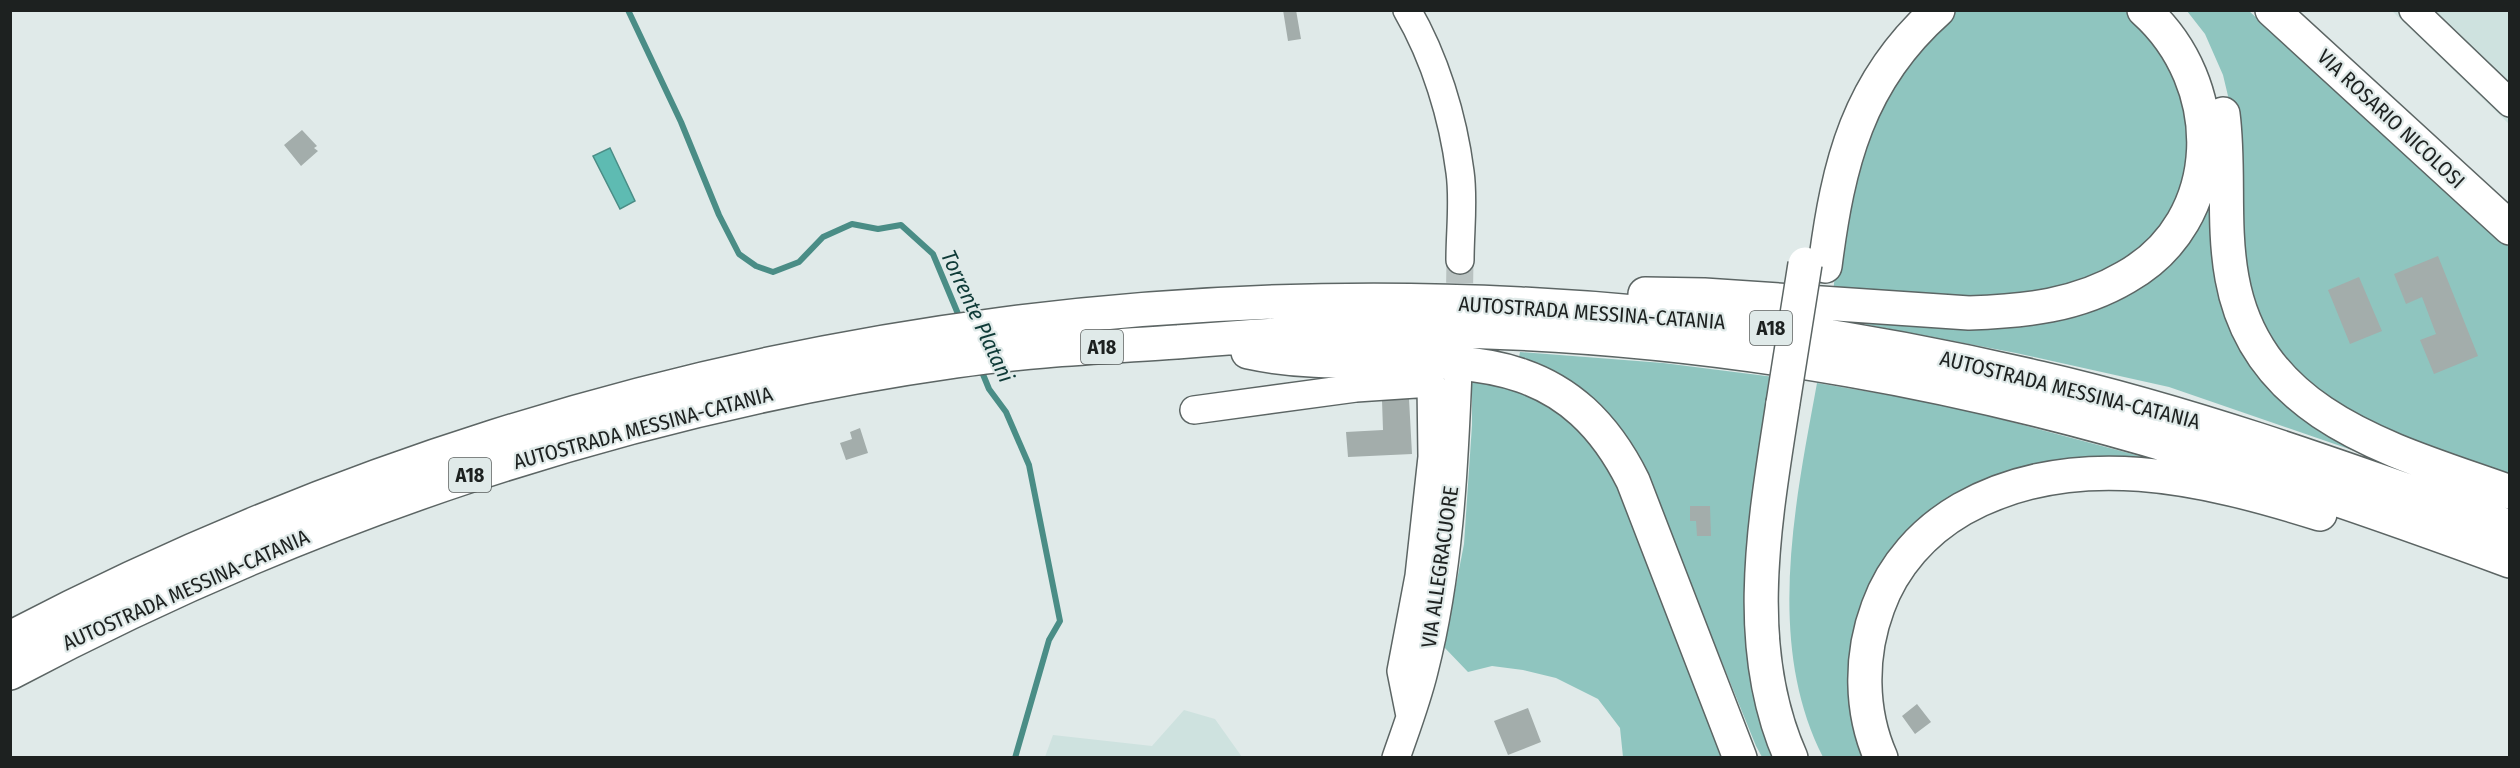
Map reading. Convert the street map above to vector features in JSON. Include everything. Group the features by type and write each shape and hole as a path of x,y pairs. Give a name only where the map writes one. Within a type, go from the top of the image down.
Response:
{"main road":[{"path":"1810,758 1789,696 1781,639 1782,558 1793,404 1815,265 1822,171 1849,92 1875,47 1908,10"},
{"path":"1815,265 1831,216 1841,173 1869,97 1880,76 1905,42 1938,10"},
{"path":"1333,302 1398,289 1704,295 1969,313 2010,312 2059,305 2095,293 2127,277 2152,260 2174,238 2187,216 2201,170 2204,128 2196,84 2174,43 2144,10"},
{"path":"2173,10 2191,32 2216,80 2225,130 2228,243 2232,279 2242,313 2255,342 2276,372 2324,416 2368,440 2510,492"},
{"name":"VIA ROSARIO NICOLOSI","path":"2272,10 2510,228"},
{"name":"AUTOSTRADA MESSINA-CATANIA","path":"1009,338 1166,307 1333,302 1498,302 1621,311 1773,328 2039,377 2215,425 2510,527"},
{"name":"AUTOSTRADA MESSINA-CATANIA","path":"1009,338 1193,340 1363,331 1494,333 1694,348 1847,370 2008,402 2115,428 2291,481 2510,561"},
{"name":"A18","path":"953,346 1009,338"},
{"path":"1193,340 1271,357 1334,361 1406,359 1501,370 1538,381 1578,408 1611,443 1633,481 1740,758"},
{"name":"AUTOSTRADA MESSINA-CATANIA","path":"10,638 120,582 206,542 314,498 466,444 620,398 796,356 953,346"},
{"name":"AUTOSTRADA MESSINA-CATANIA","path":"10,673 133,610 217,571 326,527 475,473 695,411 870,374 953,346"},
{"path":"1292,357 1335,349 1443,351 1503,360 1540,374 1592,409 1618,438 1640,478 1752,758"},
{"path":"1791,758 1777,723 1769,690 1761,616 1769,497 1793,404"},
{"path":"1881,758 1868,718 1865,680 1868,639 1882,595 1892,576 1926,534 1973,503 2015,486 2092,472 2168,477 2284,503 2510,576"}],"street":[{"path":"1407,10 1435,74 1452,130 1461,174 1460,260"},
{"path":"2413,10 2510,103"},
{"name":"VIA ALLEGRACUORE","path":"1396,758 1428,652 1448,540 1458,371"},
{"path":"1194,410 1356,388 1431,383 1432,457 1419,576 1401,671 1410,716"}],"shaded area":[{"path":"1957,11 2125,11 2154,36 2190,101 2190,171 2166,229 2118,271 2007,302 1833,292 1842,217 1878,99 1944,19"},
{"path":"2187,11 2249,11 2509,247 2509,482 2368,433 2283,366 2248,302 2234,121 2223,75 2205,34"},
{"path":"2392,11 2509,11 2509,124"},
{"path":"610,148 635,201 620,209 593,156"},
{"path":"2212,166 2269,380 2477,493 2169,387 2016,353 1779,308 2111,296"},
{"path":"1520,352 1663,363 1781,378 1762,494 1784,757 1762,757 1756,746 1637,453 1614,422 1586,395 1555,373 1519,357"},
{"path":"1472,371 1525,385 1606,452 1731,757 1623,757 1620,728 1598,699 1556,678 1523,670 1492,666 1468,672 1444,647 1464,544 1472,425"},
{"path":"1817,383 1947,405 2151,459 2029,470 1876,596 1876,757 1823,757 1805,713 1794,667 1790,620 1790,573 1800,476"},
{"path":"1184,710 1215,719 1242,757 1045,757 1053,735 1152,746"}],"building":[{"path":"1283,10 1296,10 1301,39 1288,41"},
{"path":"302,130 317,146 314,148 318,151 301,166 284,145"},
{"path":"2438,256 2478,356 2434,374 2420,340 2436,334 2422,297 2406,304 2394,274"},
{"path":"2359,277 2382,331 2350,344 2328,290"},
{"path":"1409,399 1412,454 1348,457 1346,432 1383,430 1382,400"},
{"path":"860,428 868,453 846,460 840,443 852,439 850,432"},
{"path":"1690,506 1710,506 1711,536 1697,536 1696,521 1690,521"},
{"path":"1917,704 1931,722 1915,734 1902,716"},
{"path":"1528,708 1541,742 1508,755 1494,721"}],"waterway":[{"name":"Torrente Platani","path":"628,10 681,122 719,215 739,254 756,266 773,272 799,262 823,237 852,224 878,229 901,225 933,254 961,321"},
{"name":"Torrente Platani","path":"980,367 989,389 1006,412 1029,465 1060,621 1049,640 1015,758"}],"tunnel":[{"path":"1459,324 1460,260"}]}
